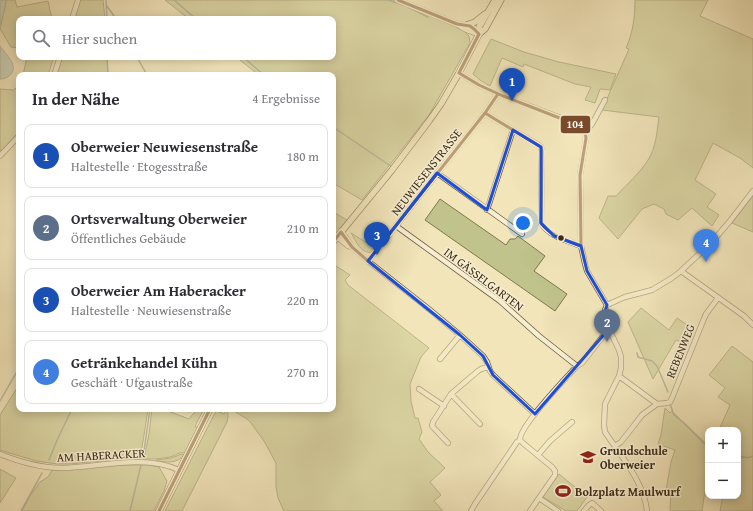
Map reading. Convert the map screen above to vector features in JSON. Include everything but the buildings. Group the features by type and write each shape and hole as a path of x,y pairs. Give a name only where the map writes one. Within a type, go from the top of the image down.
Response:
{"main road":[{"path":"479,34 479,27 495,0"},
{"path":"336,238 391,171 441,104 479,34 485,29 500,0"},
{"path":"466,25 475,22 488,11"},
{"path":"159,511 208,412"}],"street":[{"path":"73,16 78,0"},
{"path":"398,0 457,24 470,32 479,34"},
{"path":"457,24 474,28 479,34"},
{"path":"55,72 59,60"},
{"path":"459,73 498,94 580,126 585,132 586,138 580,175 581,246 584,264 607,305"},
{"name":"NEUWIESENSTRASSE","path":"368,261 485,113 498,94"},
{"path":"585,132 592,124 605,100"},
{"path":"485,113 541,147 541,223 544,228 554,236 581,246"},
{"path":"487,210 513,130"},
{"path":"0,156 16,139"},
{"path":"437,173 522,234"},
{"path":"647,511 646,503 634,474 606,432 604,425 605,404 619,376 621,357 610,333 607,331 604,310 607,305 625,297 652,290 681,271 712,242 753,190"},
{"name":"IM GÄSSELGARTEN","path":"396,226 500,301 539,336 577,366"},
{"path":"339,235 348,246 352,247 460,334 483,356 493,375 535,414"},
{"path":"681,271 744,316 753,325"},
{"name":"REBENWEG","path":"615,446 621,442 642,416 657,404 670,402 706,314 718,298"},
{"path":"471,511 517,442 520,440 520,436 535,414 577,366 582,363 607,331"},
{"path":"440,359 460,334"},
{"path":"448,443 432,426 433,422 451,394 480,369 488,367"},
{"path":"619,376 657,404"},
{"path":"419,389 444,406"},
{"path":"451,394 480,424"},
{"path":"538,455 550,441 572,422"},
{"path":"520,440 552,466 555,471 555,475 530,511"},
{"name":"AM HABERACKER","path":"0,454 38,466 73,467 148,462 164,464 179,470"},
{"path":"539,498 558,511"},
{"path":"584,511 592,503 601,511"}],"highlighted area":[{"path":"513,130 541,147 541,223 554,236 581,246 587,271 607,305 604,315 607,331 535,414 493,375 483,356 460,335 368,261 437,173 487,210"}],"green space":[{"path":"6,0 15,0 17,7 48,1 51,16 16,16 16,48 11,47 0,29"},
{"path":"80,0 103,0 105,16 75,16"},
{"path":"165,0 394,0 463,30 469,36 470,43 429,115 362,200 336,185 336,72 255,72 240,60 336,60 336,16 185,16"},
{"path":"635,0 708,0 700,16 753,39 753,168 740,158 713,143 695,180 716,194 707,207 719,215 712,226 692,208 678,220 666,214 664,209 654,204 642,209 618,239 599,218 608,196 616,196 645,165 651,155 657,134 659,117 602,110 629,49 626,48 633,24"},
{"path":"491,39 524,52 559,62 616,74 610,90 600,89 595,103 585,100 591,87 575,84 524,64 523,67 502,58 490,86 473,74"},
{"path":"26,60 53,60 49,72 24,72"},
{"path":"61,60 107,60 108,72 57,72"},
{"path":"16,88 16,135 0,152 0,89 14,90"},
{"path":"753,196 753,232 732,223"},
{"path":"440,199 506,245 510,239 515,239 518,236 545,256 534,271 567,294 555,311 425,220"},
{"path":"336,214 347,220 336,233"},
{"path":"351,233 375,248 373,252 362,249"},
{"path":"336,266 350,275 345,280 348,285 429,348 421,357 410,384 411,401 415,418 418,418 422,432 419,439 428,452 445,468 430,482 441,495 434,501 443,511 284,511 278,498 276,487 276,463 264,441 247,419 236,412 336,412"},
{"path":"641,308 669,330 677,318 694,330 687,345 676,340 653,379 628,322"},
{"path":"732,346 753,362 753,511 720,511 722,499 741,499 741,427 720,427 730,405 718,397 725,388 709,375"},
{"path":"16,390 16,412 148,412 140,459 122,459 69,464 36,461 0,450 0,415"},
{"path":"665,408 670,413 672,411 705,445 705,492 702,511 670,511 671,491 666,490 671,462 675,450 658,444 661,435"},
{"path":"152,412 171,412 189,419 195,412 202,412 195,426 198,428 185,453 163,458 144,459"},
{"path":"219,412 224,414 227,412 228,414 227,422 182,511 165,511 215,413"},
{"path":"182,454 184,455 175,461 156,461 171,458"},
{"path":"148,465 159,467 167,481 164,491 154,511 22,511 40,482 48,477 53,469"},
{"path":"0,469 16,478 0,503"},
{"name":"Bolzplatz Maulwurf","path":"559,474 587,497 577,511 566,511 543,497"}],"water":[{"path":"0,0 6,0 0,27"},
{"path":"0,46 11,61 13,69 9,76 0,79"}],"waterway":[{"path":"106,0 107,16"},
{"path":"174,0 193,16"},
{"path":"388,0 406,6 428,17"},
{"path":"107,6 114,16"},
{"path":"107,60 108,72"},
{"path":"139,60 145,72"},
{"path":"246,60 260,72"},
{"path":"336,129 392,167"},
{"path":"637,353 638,357 652,361 657,366 668,392"},
{"path":"0,401 16,373"},
{"path":"670,404 674,415 705,443"},
{"path":"49,460 71,412"},
{"path":"143,458 150,412"},
{"path":"741,456 749,458 753,456"},
{"path":"130,511 141,465"},
{"path":"21,511 42,473"}],"transit line":[{"name":"104","path":"398,0 457,24 470,26 479,34"},
{"name":"104","path":"459,73 479,34"},
{"name":"104","path":"459,73 479,85 503,96 580,126 585,132 586,138 580,175 581,246"},
{"name":"104","path":"368,261 485,113 498,94"},
{"name":"104","path":"485,113 541,147 541,223 549,231 564,240 581,246"},
{"name":"104","path":"336,238 341,232 352,247 368,261"},
{"name":"104","path":"159,511 208,412"}],"place":[{"name":"Oberweier Neuwiesenstraße","path":"512,101"},
{"name":"Oberweier Am Haberacker","path":"377,255"},
{"name":"Getränkehandel Kühn","path":"706,262"},
{"name":"Ortsverwaltung Oberweier","path":"607,342"},
{"name":"Grundschule Oberweier","path":"588,457"},
{"name":"Bolzplatz Maulwurf","path":"563,491"}]}
